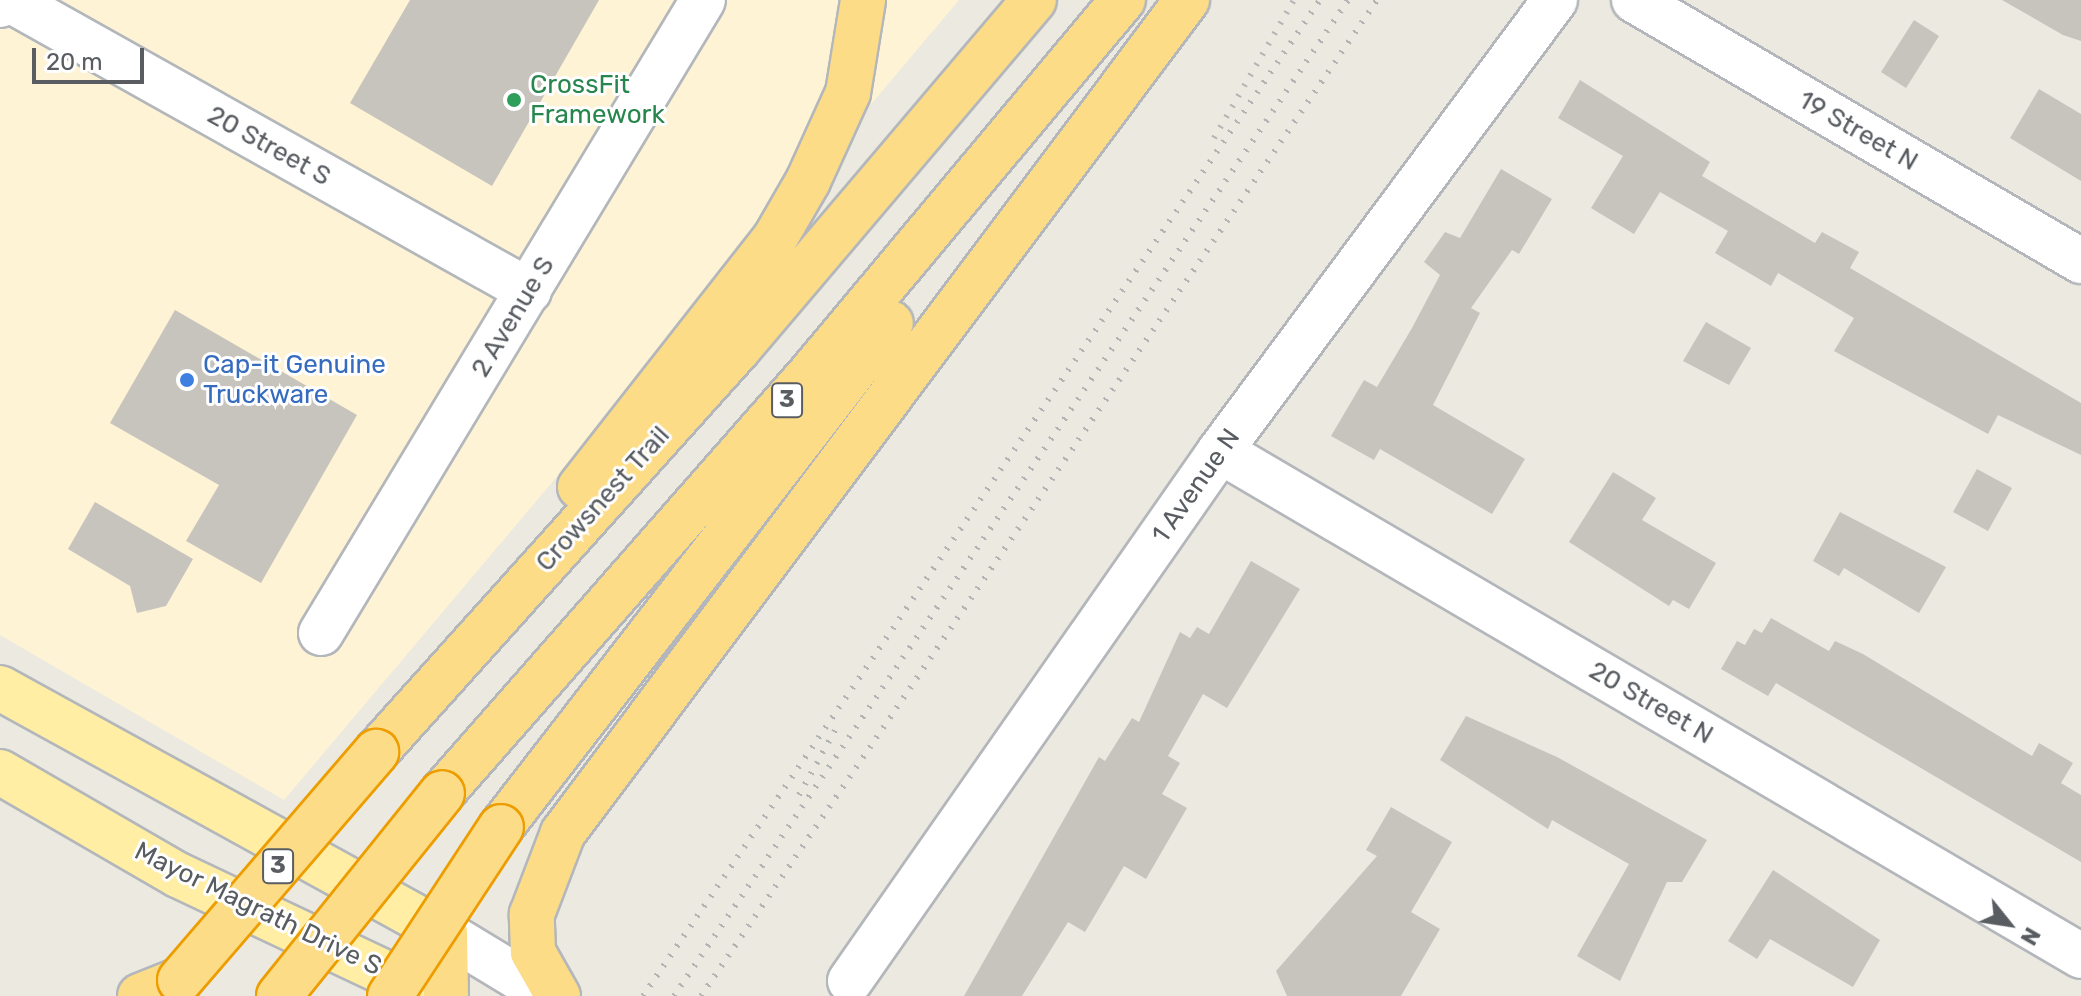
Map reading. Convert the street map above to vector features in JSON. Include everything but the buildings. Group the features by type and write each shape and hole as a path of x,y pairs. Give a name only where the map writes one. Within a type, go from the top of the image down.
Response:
{"highway":[{"path":"411,712 774,240 848,93 863,0"},
{"name":"Crowsnest Trail","path":"175,988 411,712 739,348 1034,0"},
{"name":"3","path":"279,996 442,793 810,374 1123,0"},
{"path":"390,996 501,827 937,265 1130,0"},
{"path":"558,996 533,952 532,914 563,833 1187,0"},
{"path":"445,933 446,996"},
{"path":"140,996 175,988"}],"main road":[{"path":"0,688 445,933"},
{"name":"Mayor Magrath Drive S","path":"0,772 178,875 434,996"}],"street":[{"path":"0,5 3,0"},
{"name":"20 Street S","path":"10,0 529,291"},
{"name":"2 Avenue S","path":"321,633 703,0"},
{"name":"1 Avenue N","path":"850,981 1220,451 1555,0"},
{"name":"19 Street N","path":"1634,0 2081,261"},
{"name":"20 Street N","path":"1220,451 2081,956"},
{"path":"445,933 549,996"}],"shaded area":[{"path":"0,0 959,0 284,800 0,635"}],"railway":[{"path":"1214,138 1294,0"},
{"path":"643,996 1320,0"},
{"path":"674,996 1348,0"},
{"path":"701,996 1377,0"},
{"path":"799,795 838,725"}],"place":[{"name":"CrossFit Framework","path":"514,100"},
{"name":"Cap-it Genuine Truckware","path":"187,380"}]}
